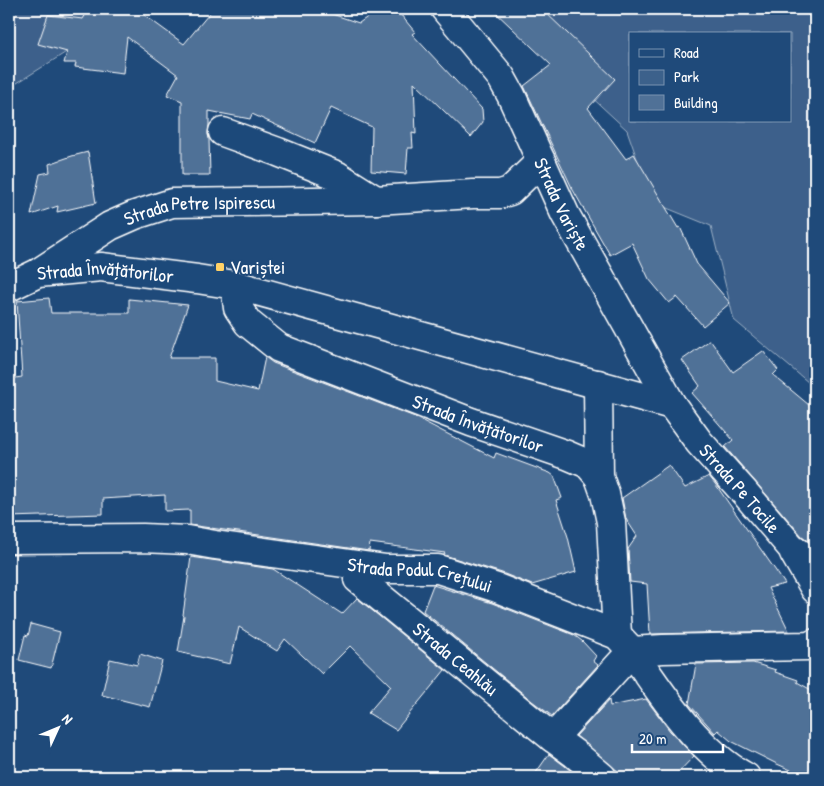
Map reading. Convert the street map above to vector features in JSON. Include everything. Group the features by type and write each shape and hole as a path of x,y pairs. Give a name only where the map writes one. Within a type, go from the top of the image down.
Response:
{"street":[{"name":"Strada Variște","path":"445,9 500,77 511,95 565,214 672,405"},
{"path":"222,132 338,176 376,200"},
{"name":"Strada Petre Ispirescu","path":"38,273 110,226 135,215 172,203 376,200 500,194 510,191 541,161"},
{"name":"Strada Învățătorilor","path":"9,287 38,273 102,267 235,285 672,405"},
{"name":"Strada Învățătorilor","path":"235,285 238,308 248,323 278,348 471,422 574,458 588,464 599,477"},
{"path":"598,384 599,477 611,522 624,643 678,716 702,742 732,769 746,777"},
{"name":"Strada Pe Tocile","path":"672,405 699,442 790,547 815,565"},
{"name":"Strada Podul Crețului","path":"9,539 143,538 187,540 386,569 438,570 497,588 624,643 663,649 809,646 815,643"},
{"path":"790,547 815,588"},
{"name":"Strada Ceahlău","path":"358,579 602,777"},
{"path":"553,738 624,643"}],"green space":[{"path":"9,9 135,9 9,88"},
{"path":"496,9 815,9 815,388 734,320 711,226 652,202 627,130"}],"building":[{"path":"89,9 136,9 184,44 213,9 317,9 359,23 379,9 396,9 415,32 412,34 482,109 483,122 471,137 414,82 416,134 412,133 413,148 408,148 406,174 371,171 372,127 331,108 315,143 252,114 250,119 209,111 210,175 182,175 182,101 167,95 178,75 127,37 123,73 75,67 76,63 64,63 67,52 38,44 48,15 83,19"},
{"path":"492,9 542,9 615,79 588,108 626,159 634,154 678,228 680,227 697,264 730,303 703,326 677,297 669,303 649,279 632,243 610,255 573,190 524,86 551,65"},
{"path":"88,152 96,203 57,212 58,206 31,215 40,174 50,172 49,164"},
{"path":"49,298 51,313 129,313 129,299 188,305 169,358 215,358 215,381 258,391 265,357 273,363 415,417 494,458 496,453 550,473 554,476 562,498 556,500 568,537 576,572 532,585 502,573 444,555 445,553 370,543 369,551 190,525 190,510 165,511 165,495 103,499 103,514 9,517 9,379 22,377 17,301"},
{"path":"710,340 733,372 763,351 778,370 773,375 815,410 815,546 802,536 725,447 733,440 692,393 700,386 682,360"},
{"path":"669,465 685,488 709,476 716,485 785,584 768,588 789,631 650,634 647,584 630,582 628,549 637,536 626,519 622,498"},
{"path":"191,557 273,569 342,614 357,598 445,670 396,730 368,713 391,686 350,646 322,674 285,639 277,651 239,627 230,664 178,652"},
{"path":"433,585 492,603 574,635 596,656 593,661 598,665 552,716 423,611"},
{"path":"31,624 60,632 51,668 19,660 25,635 28,636"},
{"path":"140,654 162,661 150,707 102,695 110,659 137,665"},
{"path":"753,663 776,670 775,672 798,680 797,682 815,692 815,777 807,777 777,764 731,741 718,730 715,733 689,704 696,664"},
{"path":"646,699 670,731 694,756 674,777 625,777 576,736 609,700 610,706"},
{"path":"549,754 565,766 578,777 533,777"}],"place":[{"name":"Variștei","path":"220,267"}]}
